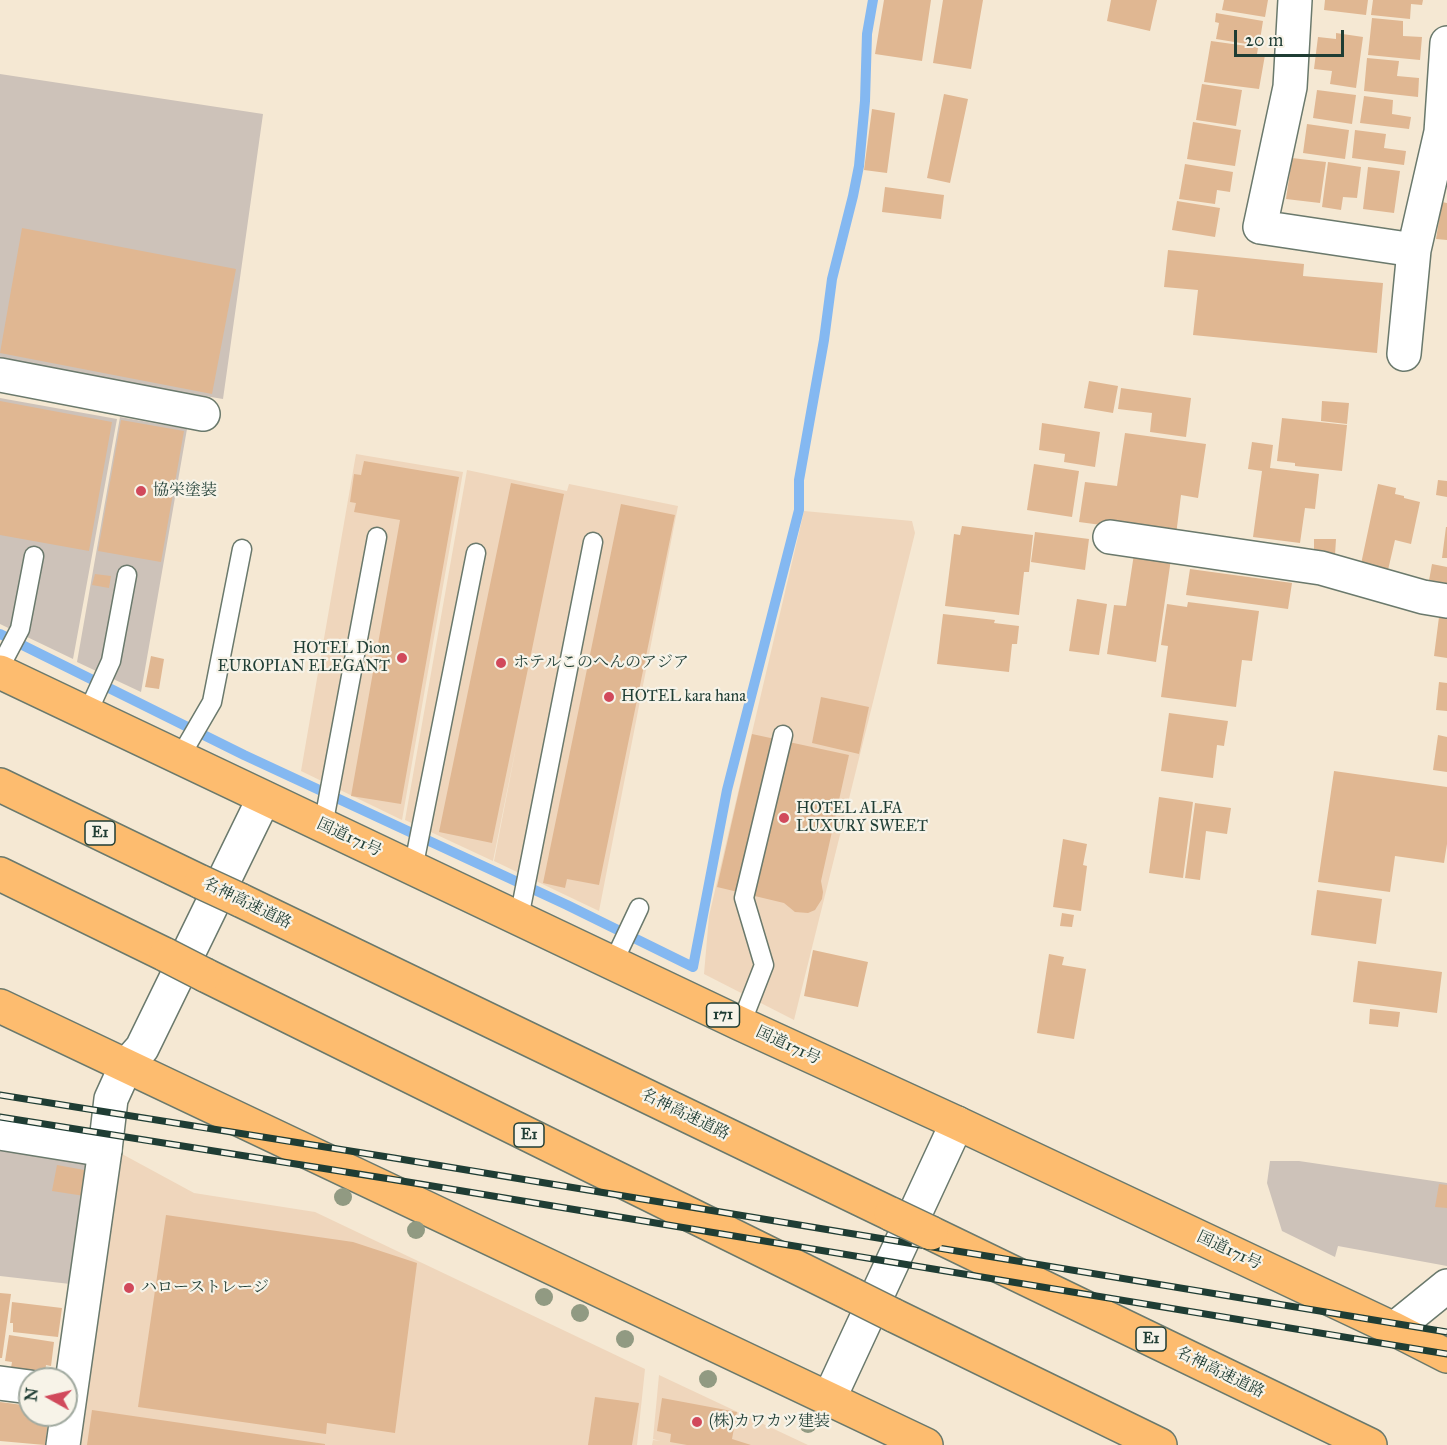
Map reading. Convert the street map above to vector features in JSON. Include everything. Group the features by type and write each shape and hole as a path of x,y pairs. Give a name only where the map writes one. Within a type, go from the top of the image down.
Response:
{"highway":[{"name":"国道171号","path":"4,661 96,693 186,747 264,798 327,805 622,944 741,1024 957,1123 1447,1356"},
{"name":"名神高速道路","path":"0,785 1370,1445"},
{"name":"E1","path":"0,874 1160,1445"},
{"path":"0,1006 926,1445"}],"street":[{"path":"1295,0 1290,87 1260,227 1414,250"},
{"path":"1404,354 1414,250 1441,132 1447,43"},
{"path":"0,375 203,414"},
{"path":"1110,537 1321,568 1422,597 1447,601"},
{"path":"72,1367 111,1099 126,1066 142,1048 264,798"},
{"path":"829,1399 957,1123"},
{"path":"0,1133 105,1150"},
{"path":"1394,1329 1447,1286"},
{"path":"0,1383 18,1385"},
{"path":"63,1445 65,1427"}],"lane":[{"path":"327,805 377,537"},
{"path":"524,897 593,542"},
{"path":"186,747 212,702 242,549"},
{"path":"417,848 476,553"},
{"path":"0,667 20,629 34,556"},
{"path":"96,693 111,661 127,575"},
{"path":"741,1024 764,965 744,898 783,735"},
{"path":"622,944 639,908"}],"shaded area":[{"path":"0,74 263,114 223,399 0,362"},
{"path":"0,398 117,419 73,659 0,624"},
{"path":"120,417 187,429 141,692 77,662"},
{"path":"356,454 463,472 402,820 301,771"},
{"path":"467,470 567,491 569,484 678,506 599,911 494,861 518,737 493,861 405,820"},
{"path":"804,511 912,521 915,533 794,1020 704,974 709,916"},
{"path":"0,1148 96,1164 79,1285 0,1276"},
{"path":"122,1154 194,1193 315,1212 645,1369 637,1445 79,1445"},
{"path":"1270,1161 1299,1161 1447,1183 1447,1266 1338,1246 1335,1257 1282,1231 1267,1183"},
{"path":"659,1375 808,1445 652,1445 653,1440 660,1441 653,1439"}],"building":[{"path":"884,0 931,0 922,61 875,54"},
{"path":"943,0 983,0 971,69 933,63"},
{"path":"1111,0 1157,0 1150,31 1107,21"},
{"path":"1224,0 1268,0 1265,17 1222,10"},
{"path":"1325,0 1368,0 1366,15 1324,10"},
{"path":"1373,0 1423,0 1422,5 1411,4 1410,19 1371,15"},
{"path":"1216,13 1263,21 1259,46 1216,39 1219,23 1215,22"},
{"path":"1372,18 1403,21 1403,36 1422,37 1420,60 1368,55"},
{"path":"1336,33 1363,37 1356,88 1330,84 1332,71 1314,69 1318,37 1336,39"},
{"path":"1211,41 1258,48 1257,54 1265,55 1259,89 1204,82"},
{"path":"1367,58 1399,61 1397,76 1419,78 1418,97 1364,91"},
{"path":"1202,84 1242,90 1236,126 1196,120"},
{"path":"1317,90 1356,95 1352,124 1313,118"},
{"path":"944,94 968,99 950,183 927,178"},
{"path":"1364,96 1393,100 1392,114 1411,117 1409,129 1360,123"},
{"path":"872,109 895,113 887,173 864,170"},
{"path":"1193,122 1241,130 1235,166 1187,159"},
{"path":"1307,124 1349,130 1345,159 1303,153"},
{"path":"1355,130 1386,134 1384,148 1406,151 1404,165 1352,158"},
{"path":"1292,158 1326,162 1320,203 1286,199"},
{"path":"1328,162 1361,167 1357,198 1343,197 1341,210 1322,207"},
{"path":"1185,164 1233,172 1230,192 1217,190 1215,204 1179,199"},
{"path":"1368,167 1400,171 1394,213 1363,209"},
{"path":"885,187 944,195 941,219 882,212"},
{"path":"1177,201 1220,208 1215,237 1172,230"},
{"path":"1442,202 1447,203 1447,240 1436,239"},
{"path":"22,228 236,269 212,394 0,353"},
{"path":"1168,250 1304,264 1303,276 1383,283 1377,353 1193,335 1198,290 1164,287"},
{"path":"1089,381 1118,386 1113,413 1084,408"},
{"path":"1121,388 1191,398 1186,437 1150,432 1152,413 1118,409"},
{"path":"0,401 112,422 89,551 0,535"},
{"path":"1322,401 1349,403 1347,424 1321,421"},
{"path":"1282,418 1347,425 1342,471 1295,466 1295,463 1277,461"},
{"name":"協栄塗装","path":"121,420 184,431 161,562 98,551"},
{"path":"1042,423 1100,432 1095,467 1064,462 1065,454 1039,450"},
{"path":"1125,433 1206,444 1198,498 1181,495 1176,535 1079,522 1085,482 1117,486"},
{"path":"1252,442 1273,445 1270,468 1319,474 1315,509 1305,508 1300,543 1253,537 1262,471 1248,469"},
{"name":"HOTEL Dion EUROPIAN ELEGANT","path":"364,461 459,477 401,804 351,796 400,520 354,512 356,503 350,502 354,474 361,475"},
{"path":"1034,464 1079,471 1072,517 1027,510"},
{"path":"1438,480 1447,481 1447,497 1436,495"},
{"name":"ホテルこのへんのアジア","path":"511,483 564,494 492,843 439,832"},
{"path":"1378,484 1396,488 1395,494 1420,502 1411,544 1395,540 1388,570 1361,564"},
{"name":"HOTEL kara hana","path":"621,504 675,515 599,885 567,879 565,888 543,883"},
{"path":"962,526 1033,535 1029,572 1024,572 1019,615 945,606 954,534 960,535"},
{"path":"1446,527 1447,558 1442,558"},
{"path":"1035,532 1089,539 1085,570 1031,562"},
{"path":"1314,539 1336,539 1335,555 1314,551"},
{"path":"1134,554 1171,559 1156,662 1107,654 1114,605 1126,606"},
{"path":"1432,564 1447,567 1447,589 1428,586"},
{"path":"1190,569 1292,583 1288,609 1186,595"},
{"path":"95,574 111,576 109,588 92,585"},
{"path":"1077,599 1107,604 1099,655 1069,651"},
{"path":"1188,602 1259,611 1252,661 1242,660 1236,707 1161,697 1168,646 1161,645 1167,604 1187,607"},
{"path":"943,614 995,620 994,623 1019,626 1017,644 1012,644 1009,672 937,664"},
{"path":"1439,617 1447,618 1447,658 1434,656"},
{"path":"151,656 164,659 159,689 145,687"},
{"path":"1439,682 1447,683 1447,711 1436,710"},
{"path":"821,697 869,707 859,754 812,743"},
{"path":"1169,713 1228,721 1224,746 1217,745 1213,778 1161,771"},
{"name":"HOTEL ALFA LUXURY SWEET","path":"752,734 849,755 821,881 822,899 815,910 808,913 795,912 784,903 717,887"},
{"path":"1438,735 1447,737 1447,772 1433,770"},
{"path":"1334,771 1447,787 1447,844 1444,863 1395,856 1390,892 1318,882"},
{"path":"1159,797 1193,802 1183,878 1149,873"},
{"path":"1195,803 1231,808 1227,834 1206,831 1200,880 1185,878"},
{"path":"1063,839 1087,844 1083,865 1087,866 1081,911 1053,907"},
{"path":"1317,890 1382,899 1376,944 1311,935"},
{"path":"1062,913 1074,915 1072,927 1060,926"},
{"path":"813,950 868,962 858,1007 804,996"},
{"path":"1049,954 1064,957 1062,965 1086,969 1074,1039 1037,1033"},
{"path":"1358,961 1442,972 1437,1013 1353,1002"},
{"path":"1370,1009 1400,1012 1398,1027 1369,1024"},
{"path":"57,1165 95,1172 91,1197 52,1191"},
{"path":"1439,1184 1447,1185 1447,1208 1435,1207"},
{"path":"166,1215 353,1242 417,1263 395,1433 327,1423 326,1434 138,1407"},
{"path":"0,1293 11,1294 2,1358 0,1358"},
{"path":"12,1302 62,1308 58,1337 13,1332 13,1323 10,1323"},
{"path":"9,1335 54,1342 51,1366 18,1367 18,1369 11,1368 12,1362 5,1361"},
{"path":"595,1397 639,1403 632,1445 588,1445"},
{"name":"(株)カワカツ建装","path":"662,1398 737,1412 732,1439 751,1445 687,1445 670,1442 671,1434 657,1431"},
{"path":"0,1402 18,1404 18,1427 47,1427 45,1445 0,1441"},
{"path":"92,1410 325,1444 325,1445 87,1445"}],"waterway":[{"path":"0,634 244,755 567,905 693,967 727,790 799,510 799,480 824,340 832,279 859,166 865,101 867,34 873,0"}],"railway":[{"path":"0,1095 1447,1332"},
{"path":"0,1117 390,1179 1447,1354"}],"place":[{"name":"協栄塗装","path":"141,491"},
{"name":"HOTEL Dion EUROPIAN ELEGANT","path":"402,658"},
{"name":"ホテルこのへんのアジア","path":"501,663"},
{"name":"HOTEL kara hana","path":"609,697"},
{"name":"HOTEL ALFA LUXURY SWEET","path":"784,818"},
{"name":"ハローストレージ","path":"129,1288"},
{"name":"(株)カワカツ建装","path":"697,1422"}]}
